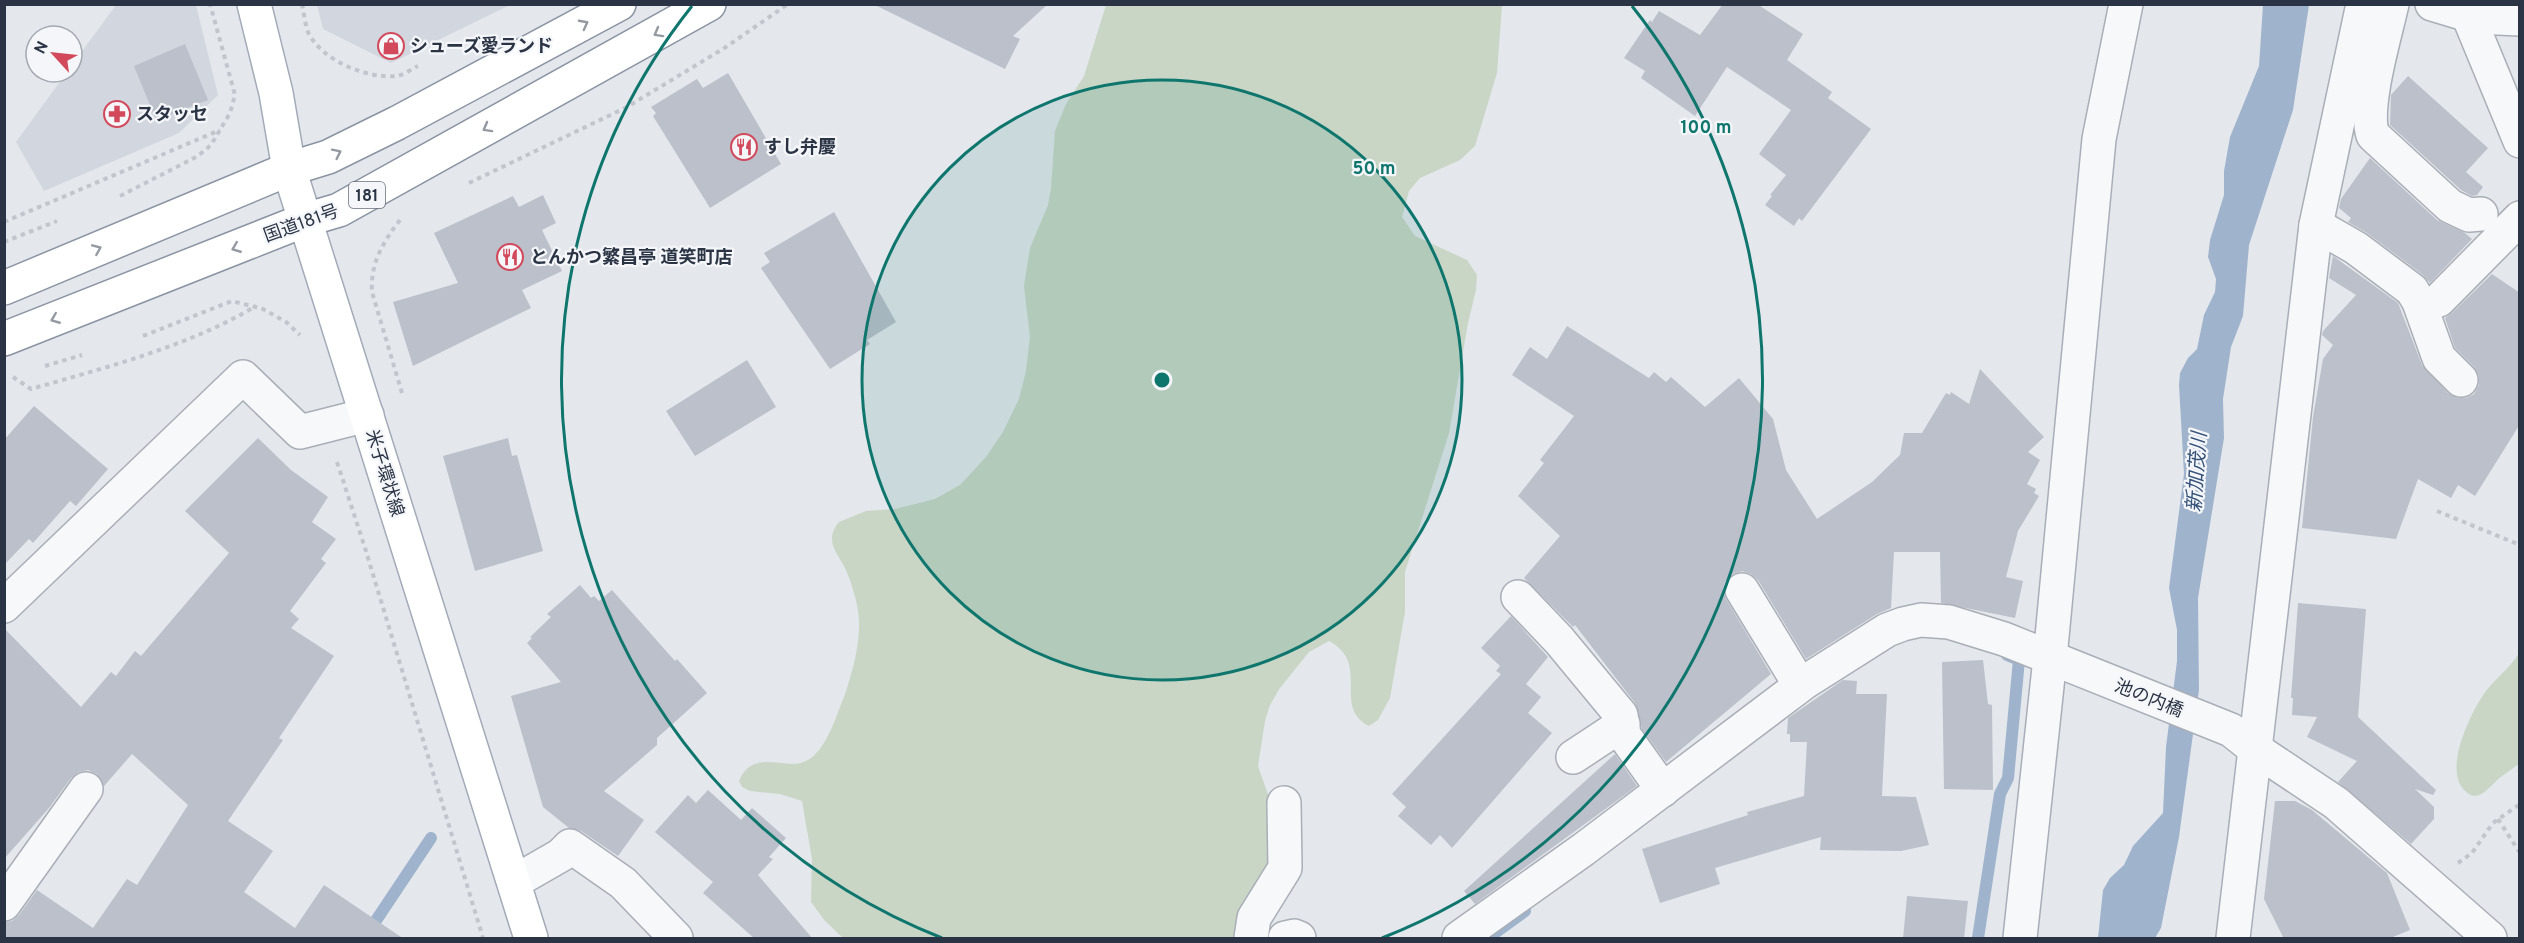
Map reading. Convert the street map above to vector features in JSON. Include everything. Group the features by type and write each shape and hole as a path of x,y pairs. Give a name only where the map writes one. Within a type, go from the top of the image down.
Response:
{"main road":[{"name":"米子環状線","path":"254,4 276,93 290,169 305,220 531,939"},
{"path":"4,288 290,169 328,157 397,123 619,4"},
{"name":"国道181号","path":"4,339 305,220 339,210 709,4"}],"street":[{"path":"2020,939 2058,661 2099,139 2126,4"},
{"path":"2233,939 2243,740 2316,225 2363,4"},
{"path":"2392,4 2370,107 2370,126 2373,135 2450,206 2469,214 2481,214"},
{"path":"2432,4 2468,15 2520,19"},
{"path":"2468,15 2512,104 2520,141"},
{"path":"2439,300 2520,218"},
{"path":"2316,225 2356,248 2412,290 2419,302 2439,358 2461,380"},
{"path":"4,606 243,377 300,432 367,415"},
{"path":"1742,590 1800,685"},
{"path":"1518,597 1580,665 1621,715 1624,735 1663,790"},
{"name":"池の内橋","path":"1459,939 1663,790 1800,685 1887,630 1921,620 1949,621 2004,639 2243,740 2336,803 2490,939"},
{"path":"1573,757 1623,724"},
{"path":"4,904 86,789"},
{"path":"1251,939 1254,918 1285,868 1284,803"},
{"path":"514,882 561,855 570,846 623,884 676,939"},
{"path":"1285,939 1294,936 1299,939"}],"path":[{"path":"117,198 198,156 211,146 230,113 235,95 210,4"},
{"path":"302,4 309,32 325,52 339,62 379,77 399,75 420,65"},
{"path":"461,187 627,106 726,47 788,4"},
{"path":"4,222 221,130"},
{"path":"402,395 372,292 371,278 376,256 403,216"},
{"path":"5,242 57,221"},
{"path":"143,336 232,301 256,306 286,322 296,329 303,339"},
{"path":"14,377 31,389 76,376 144,356 233,319 256,306"},
{"path":"41,367 82,355"},
{"path":"337,462 483,939"},
{"path":"2437,511 2520,545"},
{"path":"2423,880 2455,866 2472,853 2498,819 2520,804"},
{"path":"2498,819 2520,853"}],"shaded area":[{"name":"シューズ愛ランド","path":"317,4 510,5 391,63 323,29"},
{"name":"スタッセ","path":"116,5 196,5 218,95 179,133 44,191 16,142 58,84 84,84 84,49"}],"green space":[{"path":"1106,5 1502,5 1497,73 1475,146 1460,160 1420,178 1409,191 1402,217 1415,236 1467,260 1477,275 1449,433 1405,572 1405,612 1390,698 1378,720 1369,726 1358,718 1351,697 1351,673 1348,661 1342,650 1329,641 1309,652 1280,688 1270,705 1265,721 1258,766 1271,803 1269,869 1233,938 843,938 825,921 811,902 812,859 802,801 780,794 750,791 742,787 739,781 745,771 761,762 800,763 815,755 830,732 844,697 855,659 859,621 852,587 832,543 834,530 839,522 866,511 895,509 935,499 960,485 986,457 1003,432 1019,399 1026,371 1030,337 1024,286 1030,248 1048,205 1055,131 1066,104 1084,76"},
{"path":"2519,653 2519,764 2480,795 2471,795 2461,786 2457,776 2459,751 2463,737 2486,691"}],"water":[{"name":"新加茂川","path":"2263,5 2309,5 2293,110 2249,245 2243,316 2231,347 2223,399 2224,438 2198,598 2199,690 2179,837 2161,928 2155,938 2098,938 2103,890 2110,878 2124,865 2133,846 2163,813 2166,747 2177,661 2177,630 2169,588 2184,474 2180,373 2188,358 2197,349 2204,315 2215,292 2216,279 2208,257 2210,240 2224,195 2224,171 2230,137 2259,66"}],"building":[{"path":"873,4 1048,4 1013,36 1020,39 1005,69"},
{"path":"1723,4 1757,4 1803,34 1787,60 1832,92 1828,98 1871,129 1802,221 1799,218 1794,226 1765,205 1786,175 1759,154 1791,110 1727,67 1695,116 1641,78 1645,71 1624,58 1650,20 1652,22 1659,11 1700,35"},
{"path":"185,44 208,100 156,120 134,66"},
{"path":"728,73 781,164 710,208 653,116 656,113 651,107 697,79 703,88"},
{"path":"2408,76 2488,148 2466,172 2483,187 2477,195 2472,196 2461,190 2390,125 2391,95"},
{"path":"2370,158 2437,220 2465,233 2472,239 2430,283 2423,275 2367,233 2348,222 2351,218 2339,208 2341,199"},
{"path":"543,195 556,223 542,230 562,271 522,290 531,308 413,366 393,302 458,283 434,233 513,196 519,207"},
{"path":"834,212 896,322 867,340 870,344 830,369 761,268 770,262 764,253"},
{"path":"2333,256 2398,303 2422,365 2448,393 2457,398 2466,398 2474,394 2479,385 2479,376 2474,367 2455,348 2445,318 2492,274 2520,293 2520,424 2475,496 2458,485 2451,498 2418,479 2396,539 2302,528 2313,417 2323,359 2333,345 2322,335 2323,331 2356,295 2329,278"},
{"path":"1567,326 1649,378 1654,372 1666,382 1671,377 1705,407 1739,378 1773,419 1786,470 1817,519 1872,482 1900,455 1904,433 1922,433 1946,393 1950,395 1951,392 1969,404 1980,369 2044,437 2028,452 2040,460 2027,484 2036,489 2034,493 2039,496 2018,531 2006,577 2023,581 2015,618 1941,603 1940,552 1894,552 1891,608 1877,614 1806,659 1758,580 1742,571 1733,574 1725,582 1723,590 1726,599 1771,674 1666,762 1642,729 1635,703 1575,625 1573,627 1524,578 1560,536 1518,496 1544,463 1540,460 1574,416 1512,375 1530,347 1547,359"},
{"path":"747,360 776,407 695,456 666,411"},
{"path":"34,406 108,469 76,506 70,501 33,543 29,539 4,565 4,440"},
{"path":"258,438 291,470 328,497 312,522 336,539 321,559 326,563 290,611 299,619 291,628 334,656 279,738 283,740 228,821 273,851 244,892 295,928 324,885 404,939 4,939 4,922 12,921 19,915 37,890 93,928 127,879 137,885 188,805 132,754 104,786 97,774 88,770 79,772 71,778 49,808 4,859 4,628 81,707 111,672 116,676 135,651 141,656 229,553 185,511"},
{"path":"508,438 512,456 517,455 543,551 475,571 443,456"},
{"path":"580,585 591,598 594,596 599,601 612,590 675,661 677,659 707,693 657,738 657,745 604,791 644,820 618,856 581,831 569,828 543,807 511,696 561,682 527,643 532,638 530,637 551,617 547,614"},
{"path":"2298,603 2366,609 2358,717 2436,790 2433,795 2415,789 2434,807 2434,819 2411,844 2338,782 2357,761 2307,737 2317,717 2292,715 2293,698 2291,698"},
{"path":"1511,616 1548,657 1526,684 1541,697 1528,713 1552,733 1452,848 1440,835 1431,845 1398,816 1406,807 1392,794 1501,674 1496,671 1500,666 1481,648"},
{"path":"1983,660 1988,704 1992,705 1993,790 1944,789 1942,662"},
{"path":"1843,680 1857,681 1856,694 1887,694 1882,796 1916,797 1929,845 1901,851 1820,850 1821,837 1715,868 1720,884 1660,903 1642,849 1748,815 1747,812 1804,796 1807,742 1790,742 1790,734 1787,734 1788,718"},
{"path":"1615,754 1637,786 1475,904 1464,891"},
{"path":"708,790 741,820 752,808 786,838 769,857 773,859 758,875 813,939 755,939 703,893 713,882 655,832 688,795 696,803"},
{"path":"2275,801 2295,801 2312,810 2387,873 2410,930 2388,939 2284,939 2264,899"},
{"path":"1907,896 1968,901 1964,939 1903,939"}],"waterway":[{"path":"1978,938 2000,794 2008,778 2019,660 2007,655"},
{"path":"367,934 431,838"},
{"path":"1488,938 1525,911"}],"place":[{"name":"シューズ愛ランド","path":"391,46"},
{"name":"スタッセ","path":"117,114"},
{"name":"すし弁慶","path":"744,147"},
{"name":"とんかつ繁昌亭 道笑町店","path":"510,257"}]}
